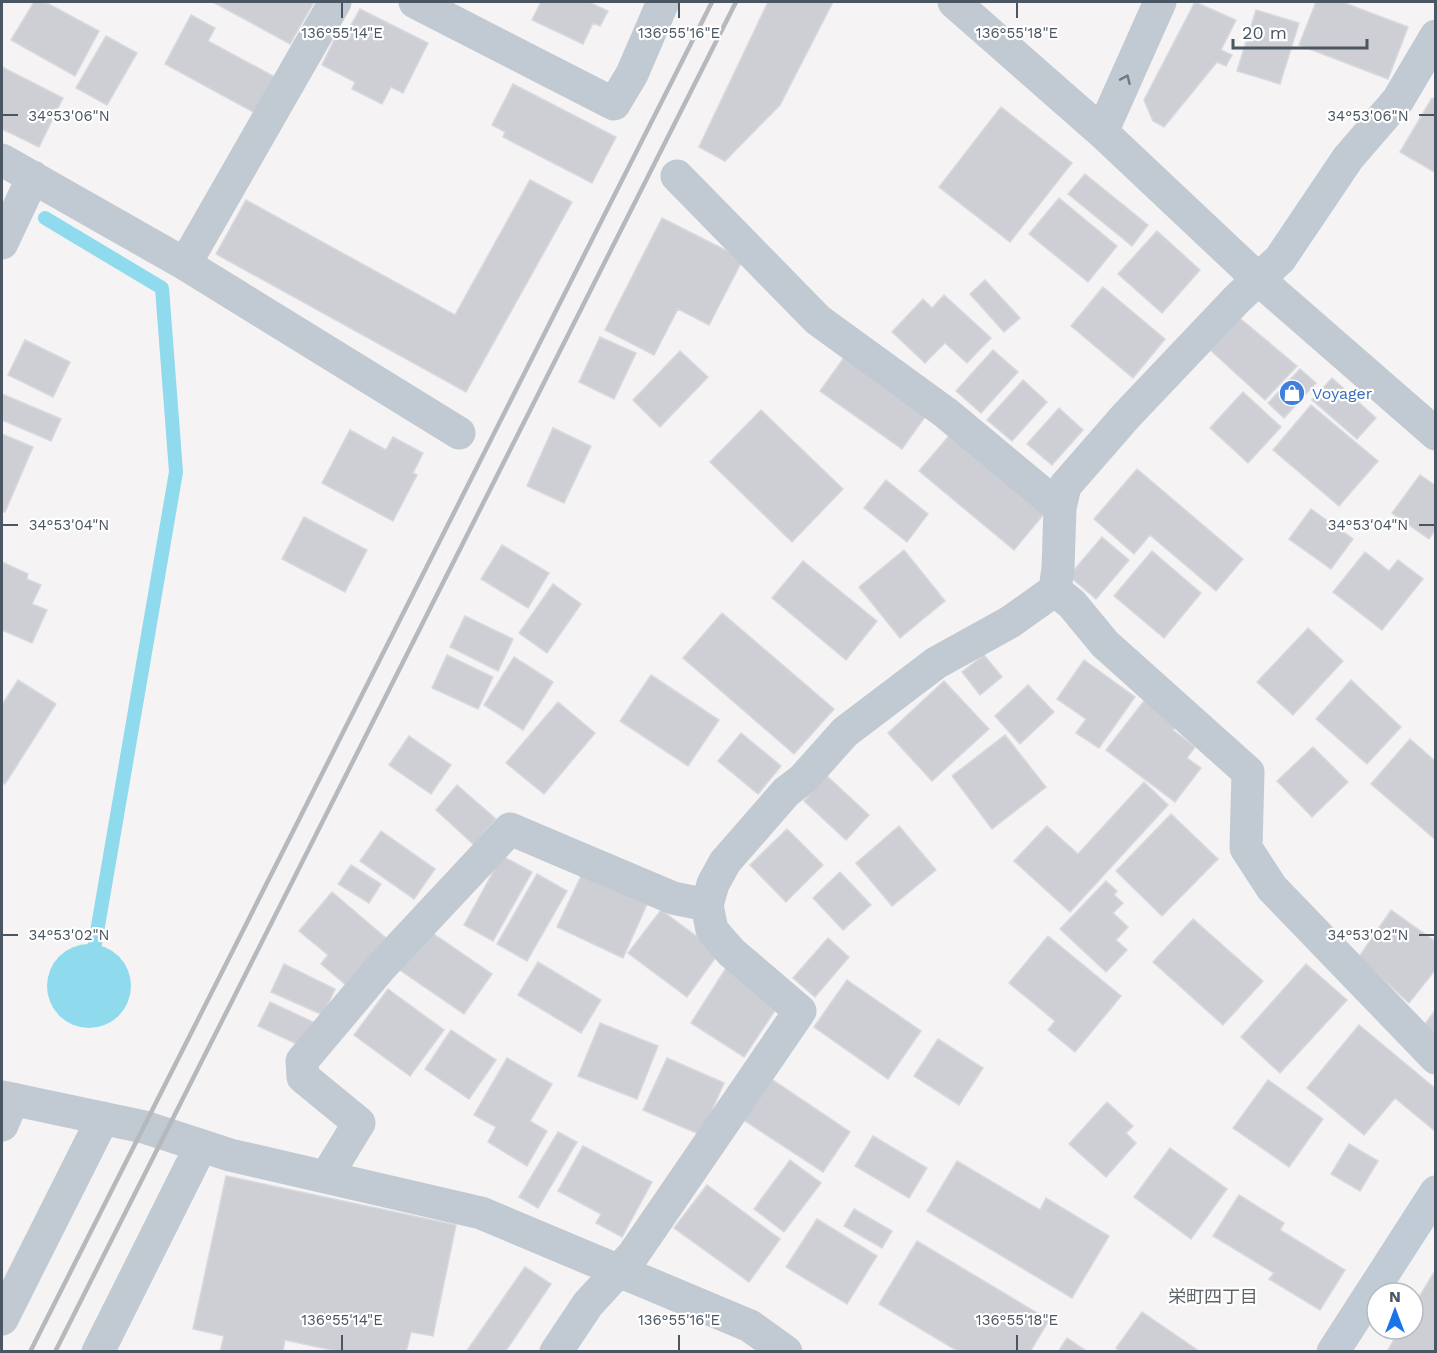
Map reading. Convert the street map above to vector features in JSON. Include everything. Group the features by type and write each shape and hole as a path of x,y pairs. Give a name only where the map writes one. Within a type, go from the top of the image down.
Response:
{"street":[{"path":"185,264 335,2"},
{"path":"415,2 614,104 633,74 663,2"},
{"path":"954,2 1102,132 1258,279 1436,434"},
{"path":"1102,132 1160,2"},
{"path":"556,1352 588,1304 633,1255 800,1011 731,952 712,930 707,904 713,884 725,862 786,792 803,779 845,732 936,663 1010,622 1055,590 1060,508 1065,486 1134,408 1280,258 1348,158 1427,70 1436,36"},
{"path":"2,160 185,264 459,433"},
{"path":"677,176 818,320 946,413 1060,508"},
{"path":"2,243 33,177"},
{"path":"1055,590 1072,604 1105,644 1248,772 1246,849 1272,888 1436,1058"},
{"path":"326,1177 359,1123 303,1077 302,1061 381,967 510,829 673,898 707,904"},
{"path":"5,1107 103,1118 144,1126 230,1155 481,1213 750,1326 786,1352"},
{"path":"2,1319 103,1118"},
{"path":"98,1352 201,1146"},
{"path":"1333,1352 1436,1192"}],"water":[{"path":"89,944 105,947 119,956 128,970 131,986 128,1002 119,1016 105,1025 89,1028 73,1025 59,1016 50,1002 47,986 50,970 59,956 73,947"}],"building":[{"path":"34,2 45,2 99,31 75,76 11,40"},
{"path":"213,2 314,2 290,44"},
{"path":"541,2 589,2 608,11 600,26 593,23 583,44 532,20"},
{"path":"768,2 833,2 780,105 725,161 699,147"},
{"path":"1195,2 1236,20 1221,50 1232,55 1226,66 1217,62 1164,127 1153,121 1144,100"},
{"path":"1316,2 1342,2 1408,27 1388,79 1299,45"},
{"path":"360,9 428,43 403,93 391,87 382,104 352,89 355,82 322,65 340,28 347,32"},
{"path":"1256,10 1299,23 1280,84 1237,71"},
{"path":"191,15 215,28 208,41 275,77 255,113 165,64"},
{"path":"106,36 137,53 107,105 76,88"},
{"path":"2,67 63,98 39,147 2,129"},
{"path":"513,84 616,137 592,183 503,137 505,132 492,125"},
{"path":"1432,98 1436,100 1436,173 1400,152"},
{"path":"1001,107 1072,163 1010,242 939,187"},
{"path":"1085,174 1148,225 1132,246 1068,194"},
{"path":"530,180 572,202 466,392 216,254 246,200 455,315"},
{"path":"1059,198 1117,246 1088,282 1029,234"},
{"path":"662,218 743,259 709,325 678,309 654,355 605,330"},
{"path":"1157,231 1200,270 1162,313 1118,274"},
{"path":"985,280 1020,318 1004,332 970,294"},
{"path":"1103,287 1165,339 1133,378 1071,326"},
{"path":"944,295 991,338 967,363 945,343 925,363 892,332 923,299 932,308"},
{"path":"1236,315 1297,366 1265,400 1208,348"},
{"path":"600,337 636,353 614,399 579,382"},
{"path":"25,340 70,362 53,397 8,375"},
{"path":"993,350 1018,372 981,413 956,391"},
{"path":"680,351 708,377 660,427 633,400"},
{"path":"848,352 930,410 902,449 820,391"},
{"name":"Voyager","path":"1300,369 1316,383 1284,418 1268,403"},
{"path":"1332,378 1376,418 1357,439 1312,400"},
{"path":"1023,380 1047,402 1012,441 987,420"},
{"path":"1243,392 1281,427 1248,463 1210,428"},
{"path":"2,394 61,419 51,441 2,420"},
{"path":"1311,405 1378,461 1339,506 1273,450"},
{"path":"1059,408 1083,430 1052,465 1027,444"},
{"path":"761,410 843,489 792,542 710,462"},
{"path":"553,428 591,446 564,503 527,486"},
{"path":"350,430 386,450 393,437 423,453 413,473 417,475 393,521 322,483"},
{"path":"954,430 1048,509 1014,550 919,471"},
{"path":"2,434 33,447 5,512 2,511"},
{"path":"1137,469 1243,559 1216,591 1150,535 1134,554 1094,519"},
{"path":"1420,475 1436,486 1436,529 1429,539 1392,513"},
{"path":"886,480 928,514 907,542 864,508"},
{"path":"1311,509 1353,539 1331,569 1289,539"},
{"path":"304,517 367,550 345,592 282,559"},
{"path":"1102,537 1129,560 1096,599 1069,576"},
{"path":"502,545 549,573 528,608 481,579"},
{"path":"904,550 945,601 900,638 859,587"},
{"path":"1152,551 1201,593 1164,638 1114,596"},
{"path":"1365,552 1389,571 1398,560 1423,579 1382,630 1333,592"},
{"path":"803,561 877,621 846,660 772,598"},
{"path":"2,562 28,574 27,579 41,585 32,604 47,610 32,643 2,630"},
{"path":"553,584 581,604 547,653 519,633"},
{"path":"722,613 834,709 794,754 683,658"},
{"path":"465,616 513,639 498,671 450,647"},
{"path":"1308,628 1343,661 1293,715 1257,682"},
{"path":"447,655 493,677 478,709 432,688"},
{"path":"984,655 1002,677 980,695 962,672"},
{"path":"514,657 553,682 523,730 484,705"},
{"path":"1084,660 1135,697 1099,748 1076,733 1086,719 1057,699"},
{"path":"651,675 719,720 688,766 620,721"},
{"path":"18,680 56,704 5,784 2,782 2,705"},
{"path":"1351,680 1401,727 1367,764 1316,719"},
{"path":"944,681 989,729 932,781 888,733"},
{"path":"1028,685 1054,712 1020,744 995,716"},
{"path":"1147,697 1179,722 1173,730 1195,747 1187,758 1201,768 1175,802 1106,750"},
{"path":"558,702 595,733 544,794 506,763"},
{"path":"741,733 781,766 758,794 718,761"},
{"path":"1005,735 1046,787 992,829 952,776"},
{"path":"409,736 451,765 431,794 389,765"},
{"path":"1410,739 1436,762 1436,840 1371,784"},
{"path":"1313,747 1348,782 1312,817 1277,781"},
{"path":"827,776 869,815 846,840 804,801"},
{"path":"1144,782 1168,805 1070,912 1014,861 1047,826 1078,854"},
{"path":"457,785 496,819 474,845 436,810"},
{"path":"1171,814 1218,859 1162,916 1116,871"},
{"path":"899,826 936,870 892,906 856,863"},
{"path":"787,829 823,865 786,902 750,865"},
{"path":"381,831 435,869 414,899 360,861"},
{"path":"502,856 532,872 493,941 464,925"},
{"path":"351,865 381,884 369,903 338,884"},
{"path":"583,872 648,902 623,958 557,927"},
{"path":"840,872 871,905 843,930 813,898"},
{"path":"537,874 567,891 527,961 497,944"},
{"path":"1106,881 1117,891 1114,895 1123,903 1113,913 1128,927 1116,940 1127,950 1106,972 1060,929"},
{"path":"332,892 386,938 346,985 321,964 328,955 299,931"},
{"path":"661,910 719,953 687,997 628,953"},
{"path":"1391,910 1436,942 1436,969 1409,1003 1359,957"},
{"path":"1193,919 1263,981 1223,1025 1153,962"},
{"path":"425,928 492,974 464,1014 397,968"},
{"path":"1048,936 1121,996 1075,1052 1048,1030 1055,1021 1009,983"},
{"path":"828,938 849,957 815,997 793,978"},
{"path":"538,962 601,1000 581,1033 518,995"},
{"path":"284,964 335,989 323,1015 271,992"},
{"path":"1306,964 1347,1000 1280,1073 1241,1037"},
{"path":"726,968 780,1003 744,1057 691,1023"},
{"path":"847,980 921,1031 888,1079 814,1027"},
{"path":"388,989 444,1030 410,1076 354,1035"},
{"path":"270,1002 313,1022 301,1046 258,1026"},
{"path":"1436,1009 1436,1037 1422,1028"},
{"path":"600,1023 658,1046 637,1099 578,1076"},
{"path":"1359,1025 1436,1089 1436,1132 1395,1098 1364,1135 1307,1088"},
{"path":"451,1030 496,1060 469,1099 425,1069"},
{"path":"938,1039 983,1068 959,1105 914,1076"},
{"path":"507,1058 552,1084 530,1121 547,1131 527,1166 488,1142 496,1127 474,1115"},
{"path":"667,1058 724,1083 701,1135 643,1110"},
{"path":"767,1076 850,1132 823,1172 739,1117"},
{"path":"1268,1080 1323,1119 1289,1167 1233,1128"},
{"path":"1107,1102 1133,1126 1126,1133 1136,1143 1106,1177 1069,1144"},
{"path":"558,1132 577,1142 538,1208 519,1197"},
{"path":"873,1136 927,1168 909,1198 855,1166"},
{"path":"1349,1144 1378,1161 1360,1191 1331,1174"},
{"path":"583,1146 652,1182 622,1237 596,1223 601,1214 558,1191"},
{"path":"1170,1148 1227,1189 1191,1239 1134,1197"},
{"path":"790,1160 821,1183 784,1232 754,1209"},
{"path":"957,1161 1040,1210 1046,1198 1109,1236 1072,1298 927,1211"},
{"path":"226,1176 456,1225 433,1336 411,1332 406,1352 341,1352 285,1340 283,1352 220,1352 224,1336 193,1329"},
{"path":"707,1185 780,1239 749,1282 674,1228"},
{"path":"1239,1195 1284,1223 1280,1230 1345,1270 1320,1310 1269,1279 1274,1273 1213,1236"},
{"path":"854,1209 892,1231 882,1248 844,1226"},
{"path":"817,1219 877,1256 847,1304 786,1267"},
{"path":"917,1241 1049,1320 1030,1352 959,1352 879,1304"},
{"path":"525,1267 551,1284 505,1352 466,1352"},
{"path":"1436,1269 1436,1352 1387,1352 1393,1341 1425,1341 1425,1287"},
{"path":"1142,1312 1199,1351 1121,1352 1116,1348"},
{"path":"1067,1338 1088,1352 1058,1352"}],"waterway":[{"path":"45,218 162,288 176,472 92,961"}],"railway":[{"path":"30,1352 712,2"},
{"path":"55,1352 736,2"}],"place":[{"name":"Voyager","path":"1292,393"}],"district":[{"name":"栄町四丁目","path":"1213,1296"}]}
